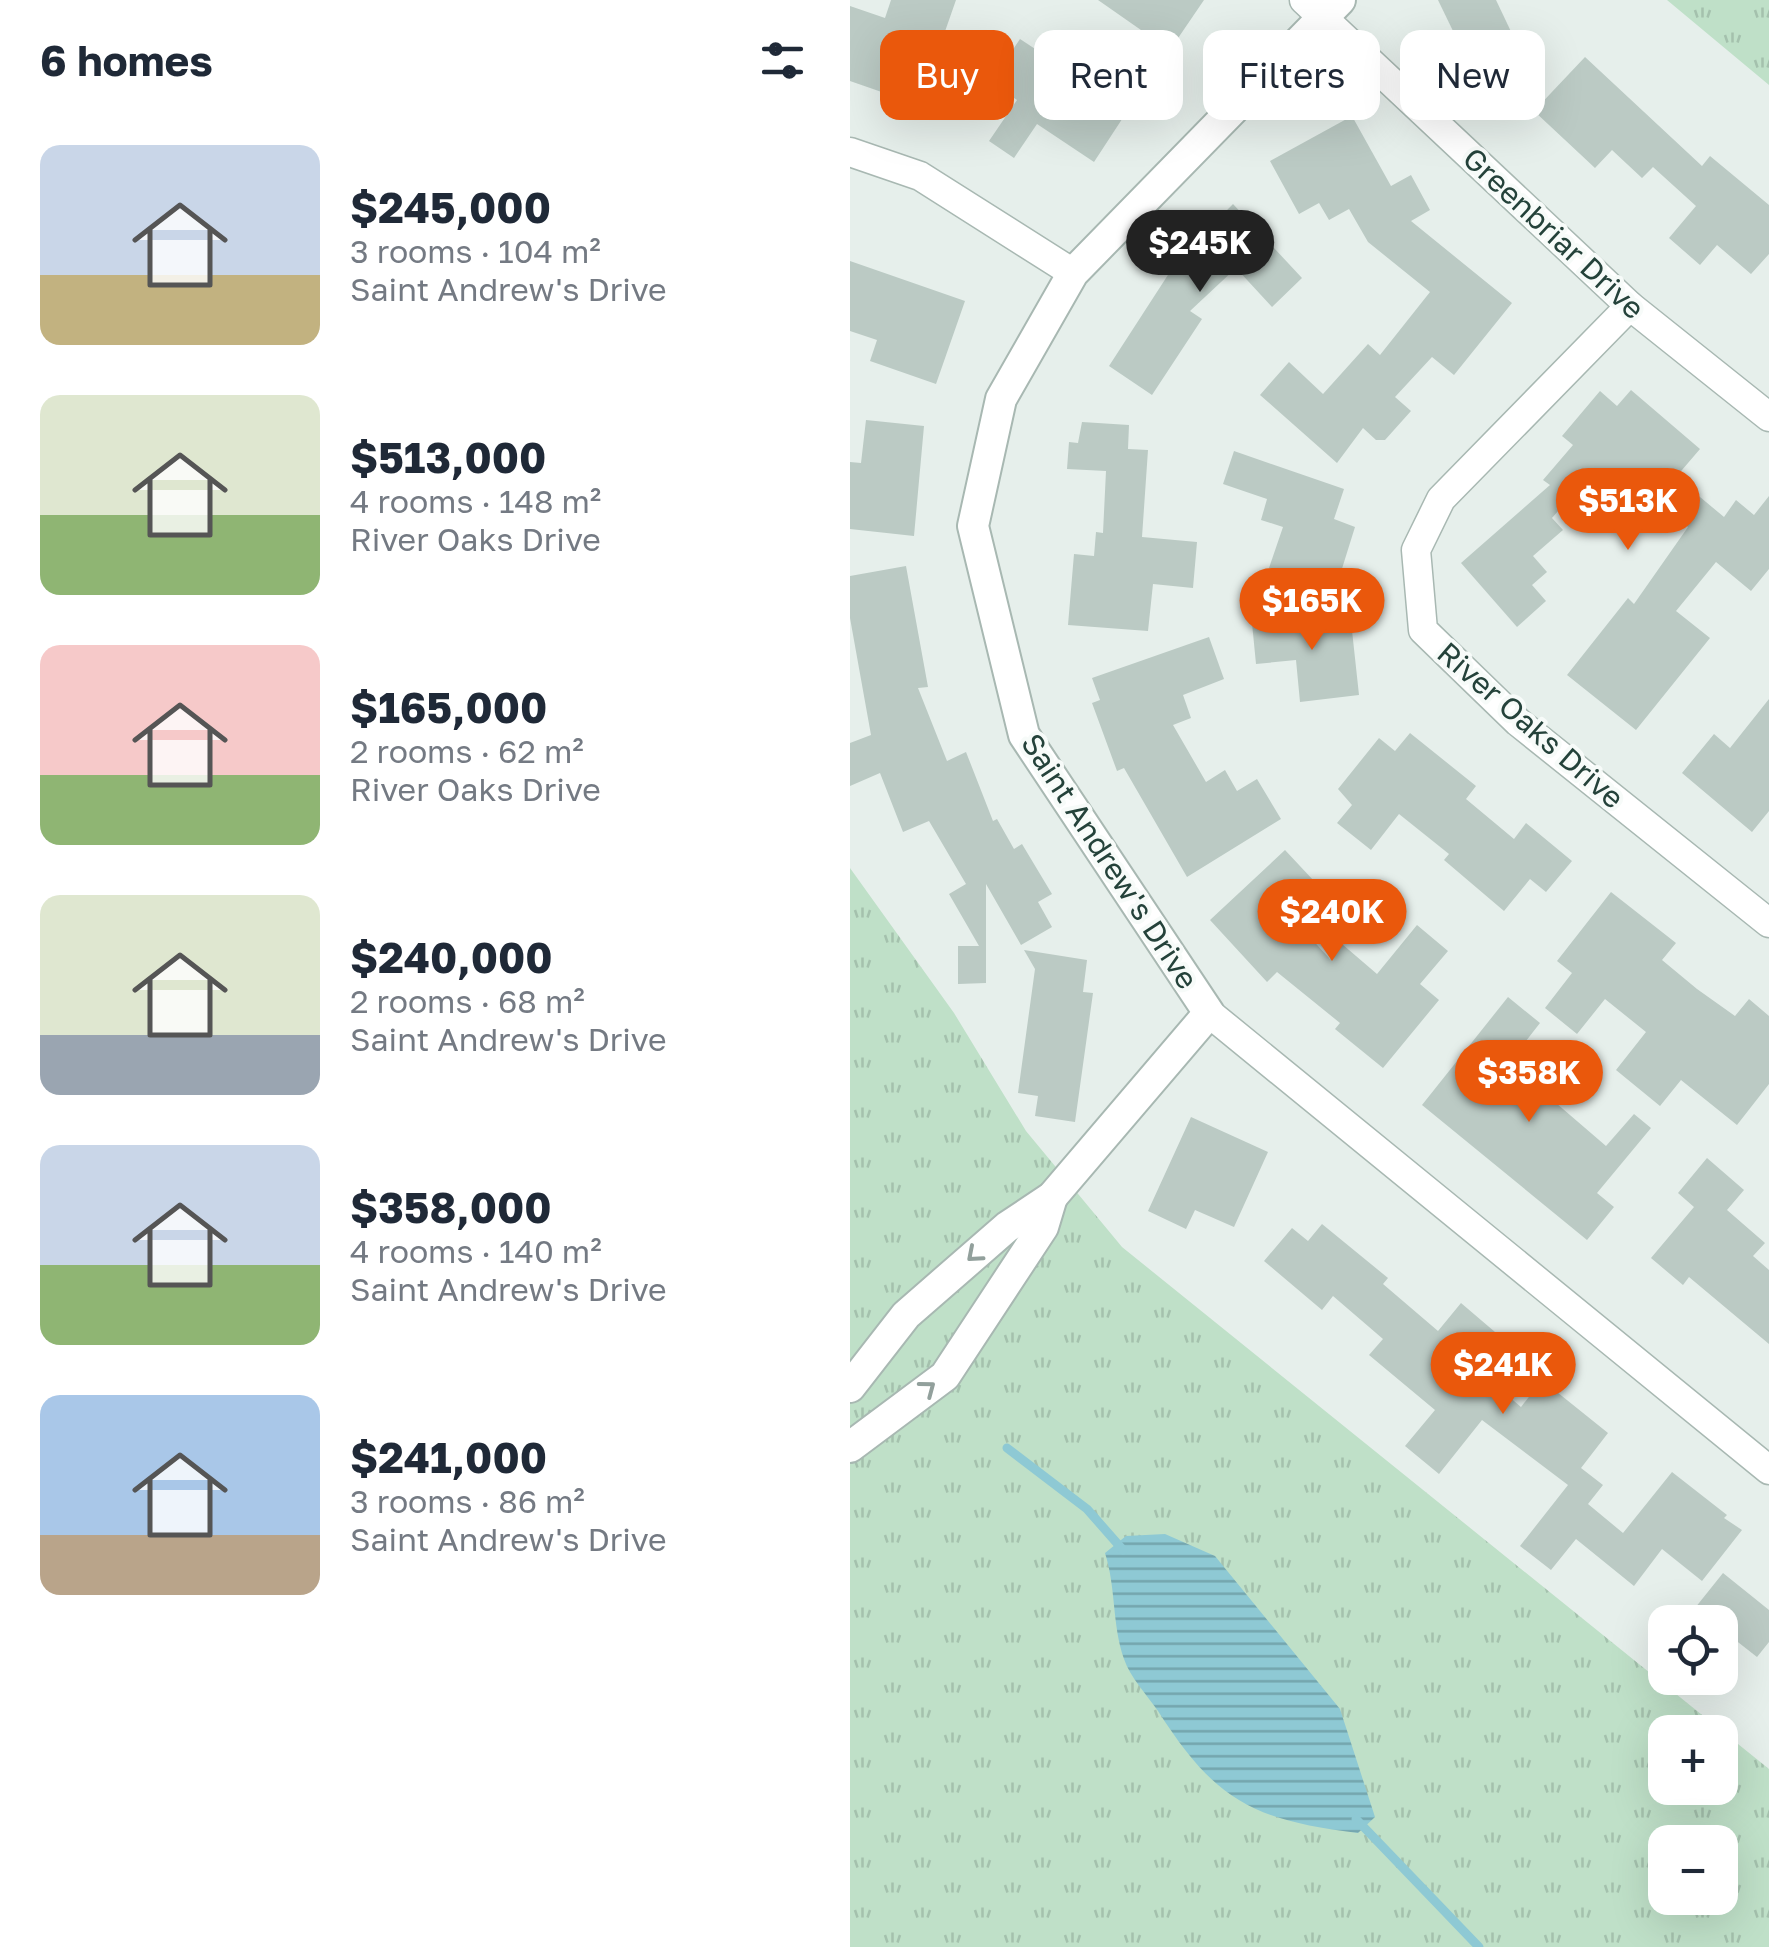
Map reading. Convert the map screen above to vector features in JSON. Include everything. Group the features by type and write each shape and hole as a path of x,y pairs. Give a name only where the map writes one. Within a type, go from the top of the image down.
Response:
{"street":[{"name":"Saint Andrew's Drive","path":"1322,6 1073,273 1000,399 973,526 1024,735 1209,1014 1769,1470"},
{"name":"Greenbriar Drive","path":"1322,6 1630,306 1769,417"},
{"path":"850,152 920,176 1073,273"},
{"name":"River Oaks Drive","path":"1630,306 1441,499 1416,550 1423,630 1518,722 1769,923"},
{"path":"850,1387 906,1315 1007,1227 1052,1197 1209,1014"},
{"path":"850,1447 944,1376 1043,1227 1052,1197"}],"green space":[{"path":"1667,0 1769,0 1769,85"},
{"path":"850,868 954,1013 1026,1131 1122,1247 1648,1671 1648,1695 1677,1695 1702,1715 1648,1715 1648,1805 1738,1805 1738,1744 1769,1769 1769,1947 850,1947"}],"water":[{"path":"1165,1534 1215,1556 1340,1709 1375,1817 1358,1833 1321,1828 1263,1812 1218,1785 1198,1766 1134,1679 1120,1646 1105,1553 1126,1536"}],"building":[{"path":"891,0 956,0 946,30 880,30 880,91 850,81 850,6 885,18"},
{"path":"1098,0 1204,0 1183,31 1141,30"},
{"path":"1438,0 1496,0 1510,30 1453,30"},
{"path":"1020,39 1034,48 1034,120 1121,120 1094,162 1037,124 1014,158 989,141 1003,120 1014,120 1014,48"},
{"path":"1585,57 1702,166 1710,156 1769,205 1769,254 1751,274 1717,245 1700,265 1669,238 1696,206 1653,167 1642,178 1612,150 1595,168 1544,120 1545,99"},
{"path":"1345,120 1354,120 1391,186 1411,175 1430,210 1411,221 1512,303 1454,375 1432,357 1395,397 1411,411 1385,440 1376,440 1363,428 1337,463 1260,395 1289,362 1323,394 1368,344 1380,355 1430,292 1368,242 1349,209 1329,220 1319,203 1299,214 1270,161"},
{"path":"1233,204 1302,278 1272,307 1236,268 1190,311 1202,319 1152,395 1109,366 1177,261"},
{"path":"850,261 965,301 936,384 870,361 877,340 850,331"},
{"path":"1631,390 1700,449 1676,477 1724,517 1736,500 1754,515 1769,496 1769,569 1751,591 1716,562 1676,611 1710,638 1636,730 1567,675 1628,598 1634,604 1688,527 1627,475 1579,487 1552,518 1563,530 1533,556 1547,572 1532,585 1546,601 1517,627 1461,563 1550,485 1543,480 1573,445 1562,436 1600,391 1617,406"},
{"path":"866,420 924,426 914,536 850,529 850,462 861,463"},
{"path":"1082,422 1129,425 1128,449 1148,450 1142,537 1197,542 1193,588 1153,584 1148,631 1068,625 1074,554 1094,556 1096,532 1103,533 1106,471 1067,469 1069,442 1078,443"},
{"path":"1234,451 1344,489 1334,519 1355,527 1335,591 1269,568 1283,527 1261,520 1267,499 1223,484"},
{"path":"906,566 928,687 918,688 947,761 966,752 993,821 997,819 1014,849 1022,844 1052,894 1038,902 1052,927 1021,945 986,884 986,983 958,984 958,946 979,946 949,894 966,884 929,821 903,832 880,773 850,786 850,743 871,735 850,618 850,576"},
{"path":"1350,612 1359,695 1300,702 1296,660 1256,664 1252,623"},
{"path":"1209,637 1224,679 1183,695 1191,718 1173,725 1206,782 1225,770 1237,791 1257,779 1281,819 1187,877 1124,768 1117,771 1092,703 1100,700 1092,678"},
{"path":"1769,699 1769,811 1752,832 1682,773 1714,734 1730,748"},
{"path":"1410,733 1476,786 1466,799 1514,839 1526,823 1572,861 1546,892 1530,879 1504,911 1444,860 1449,854 1399,814 1371,850 1337,823 1352,805 1338,789 1379,738 1395,751"},
{"path":"1285,850 1314,881 1284,909 1330,959 1342,944 1377,974 1417,925 1448,951 1420,984 1439,1000 1383,1068 1335,1029 1340,1023 1277,972 1267,982 1210,920"},
{"path":"1611,892 1676,943 1662,960 1697,989 1735,1016 1749,999 1769,1016 1769,1084 1737,1125 1681,1080 1660,1106 1616,1070 1646,1032 1605,999 1577,1034 1545,1008 1572,973 1557,961"},
{"path":"1024,950 1087,960 1083,992 1093,993 1075,1122 1035,1116 1038,1096 1018,1093 1035,969"},
{"path":"1508,997 1540,1023 1512,1059 1560,1098 1556,1103 1606,1146 1634,1114 1651,1128 1597,1193 1614,1207 1587,1240 1422,1105"},
{"path":"1191,1117 1268,1152 1234,1227 1195,1210 1186,1229 1148,1211"},
{"path":"1707,1158 1744,1190 1727,1210 1765,1243 1753,1256 1769,1270 1769,1344 1689,1277 1683,1285 1651,1258 1694,1207 1678,1193"},
{"path":"1322,1224 1388,1278 1383,1284 1438,1331 1461,1303 1495,1332 1482,1347 1499,1362 1487,1378 1521,1407 1542,1380 1608,1433 1581,1468 1603,1485 1588,1504 1623,1533 1672,1472 1727,1515 1724,1518 1742,1530 1702,1581 1662,1549 1634,1586 1576,1539 1551,1570 1520,1546 1568,1485 1482,1420 1439,1474 1405,1446 1435,1410 1369,1355 1383,1339 1333,1296 1322,1310 1264,1261 1292,1228 1308,1241"},
{"path":"1723,1573 1769,1610 1769,1642 1757,1657 1738,1642 1738,1605 1697,1605"}],"waterway":[{"path":"1007,1448 1087,1509 1123,1550"},
{"path":"1356,1819 1479,1947"}]}
